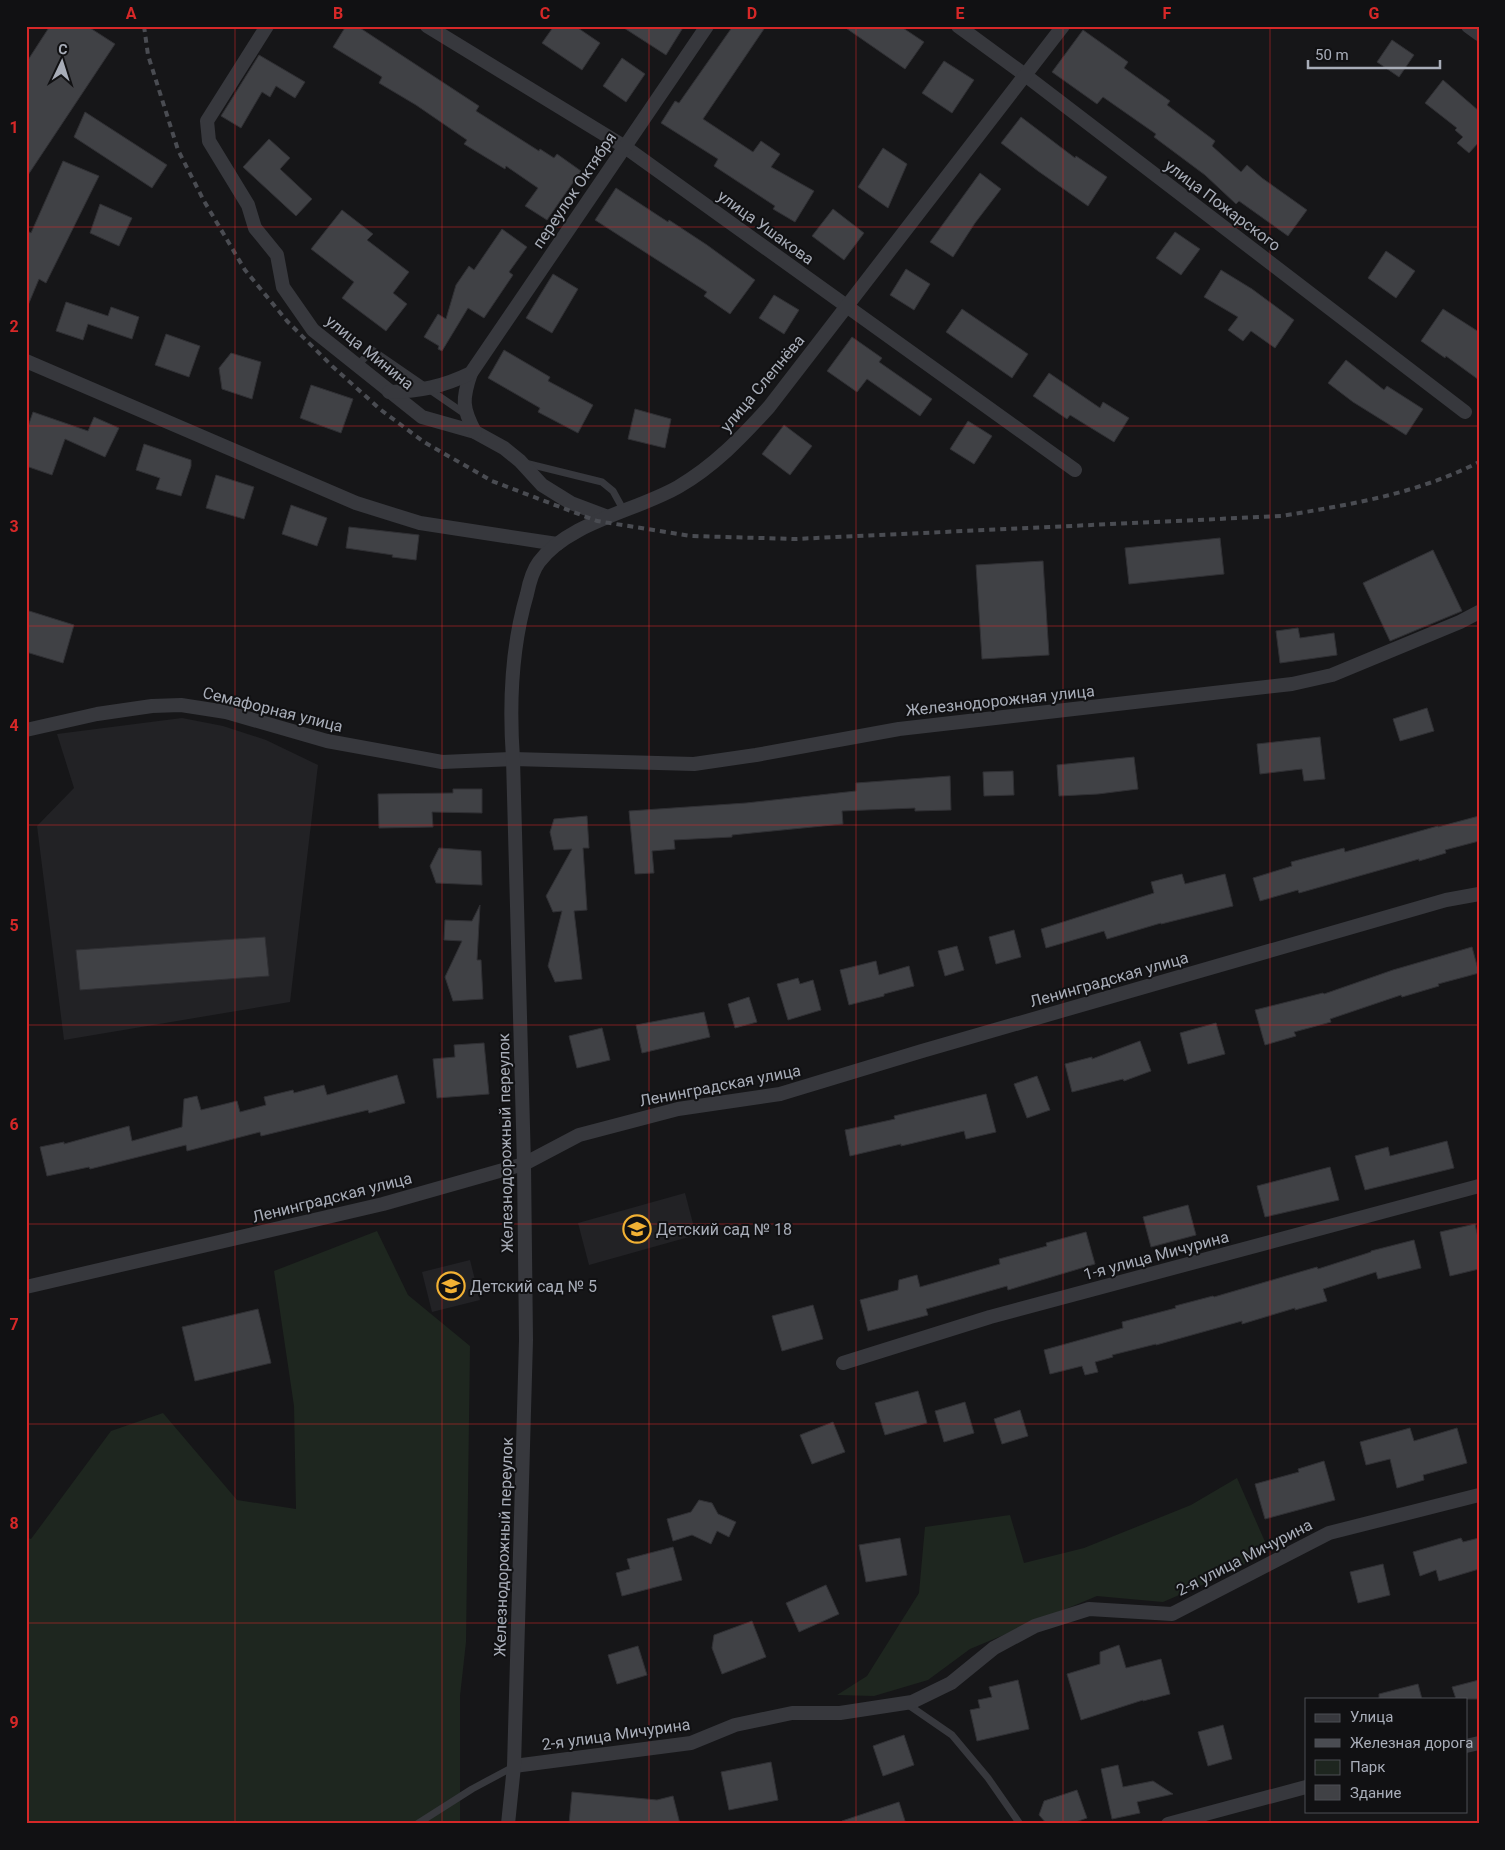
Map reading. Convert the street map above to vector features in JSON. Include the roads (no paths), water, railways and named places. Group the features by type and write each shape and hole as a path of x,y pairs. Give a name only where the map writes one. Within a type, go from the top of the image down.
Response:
{"street":[{"name":"улица Минина","path":"268,26 207,121 208,141 248,205 255,228 277,256 283,287 313,330 422,417 475,432 504,448 520,461 542,485 571,503 608,517"},
{"name":"улица Ушакова","path":"427,26 625,147 1075,470"},
{"name":"переулок Октября","path":"475,432 466,415 464,392 471,374 707,26"},
{"name":"улица Пожарского","path":"958,26 1025,75 1465,412"},
{"name":"улица Слепнёва","path":"513,759 510,719 513,656 519,619 538,563 557,544 580,530 676,488 701,473 734,446 769,407 1063,26"},
{"path":"1468,26 1479,34"},
{"path":"26,361 356,502 420,523 557,544"},
{"path":"389,392 429,389 471,374"},
{"name":"Железнодорожная улица","path":"513,759 694,764 756,755 899,729 1292,684 1332,675 1460,622 1479,612"},
{"name":"Семафорная улица","path":"26,730 97,714 152,706 181,705 226,712 327,741 442,762 513,759"},
{"name":"Железнодорожный переулок","path":"508,1824 514,1766 526,1340 524,1164 513,759"},
{"name":"Ленинградская улица","path":"26,1287 383,1204 524,1164 579,1135 678,1109 780,1094 932,1048 1446,900 1479,894"},
{"name":"1-я улица Мичурина","path":"843,1363 990,1317 1479,1186"},
{"name":"2-я улица Мичурина","path":"514,1766 691,1743 735,1725 792,1713 840,1713 912,1702 951,1683 994,1648 1035,1626 1089,1609 1172,1614 1329,1533 1479,1495"},
{"path":"1168,1824 1305,1787"}],"lane":[{"path":"358,365 372,350 466,415"},
{"path":"520,461 602,482 614,491 624,511"},
{"path":"905,1703 952,1734 988,1778 1020,1824"},
{"path":"417,1824 472,1789 514,1766"}],"railway":[{"path":"144,26 148,55 178,150 204,201 245,270 287,321 332,366 381,410 424,442 492,481 597,521 691,536 795,539 1281,516 1382,497 1431,482 1479,462"}],"place":[{"name":"Детский сад № 18","path":"637,1229"},
{"name":"Детский сад № 5","path":"451,1286"}]}
